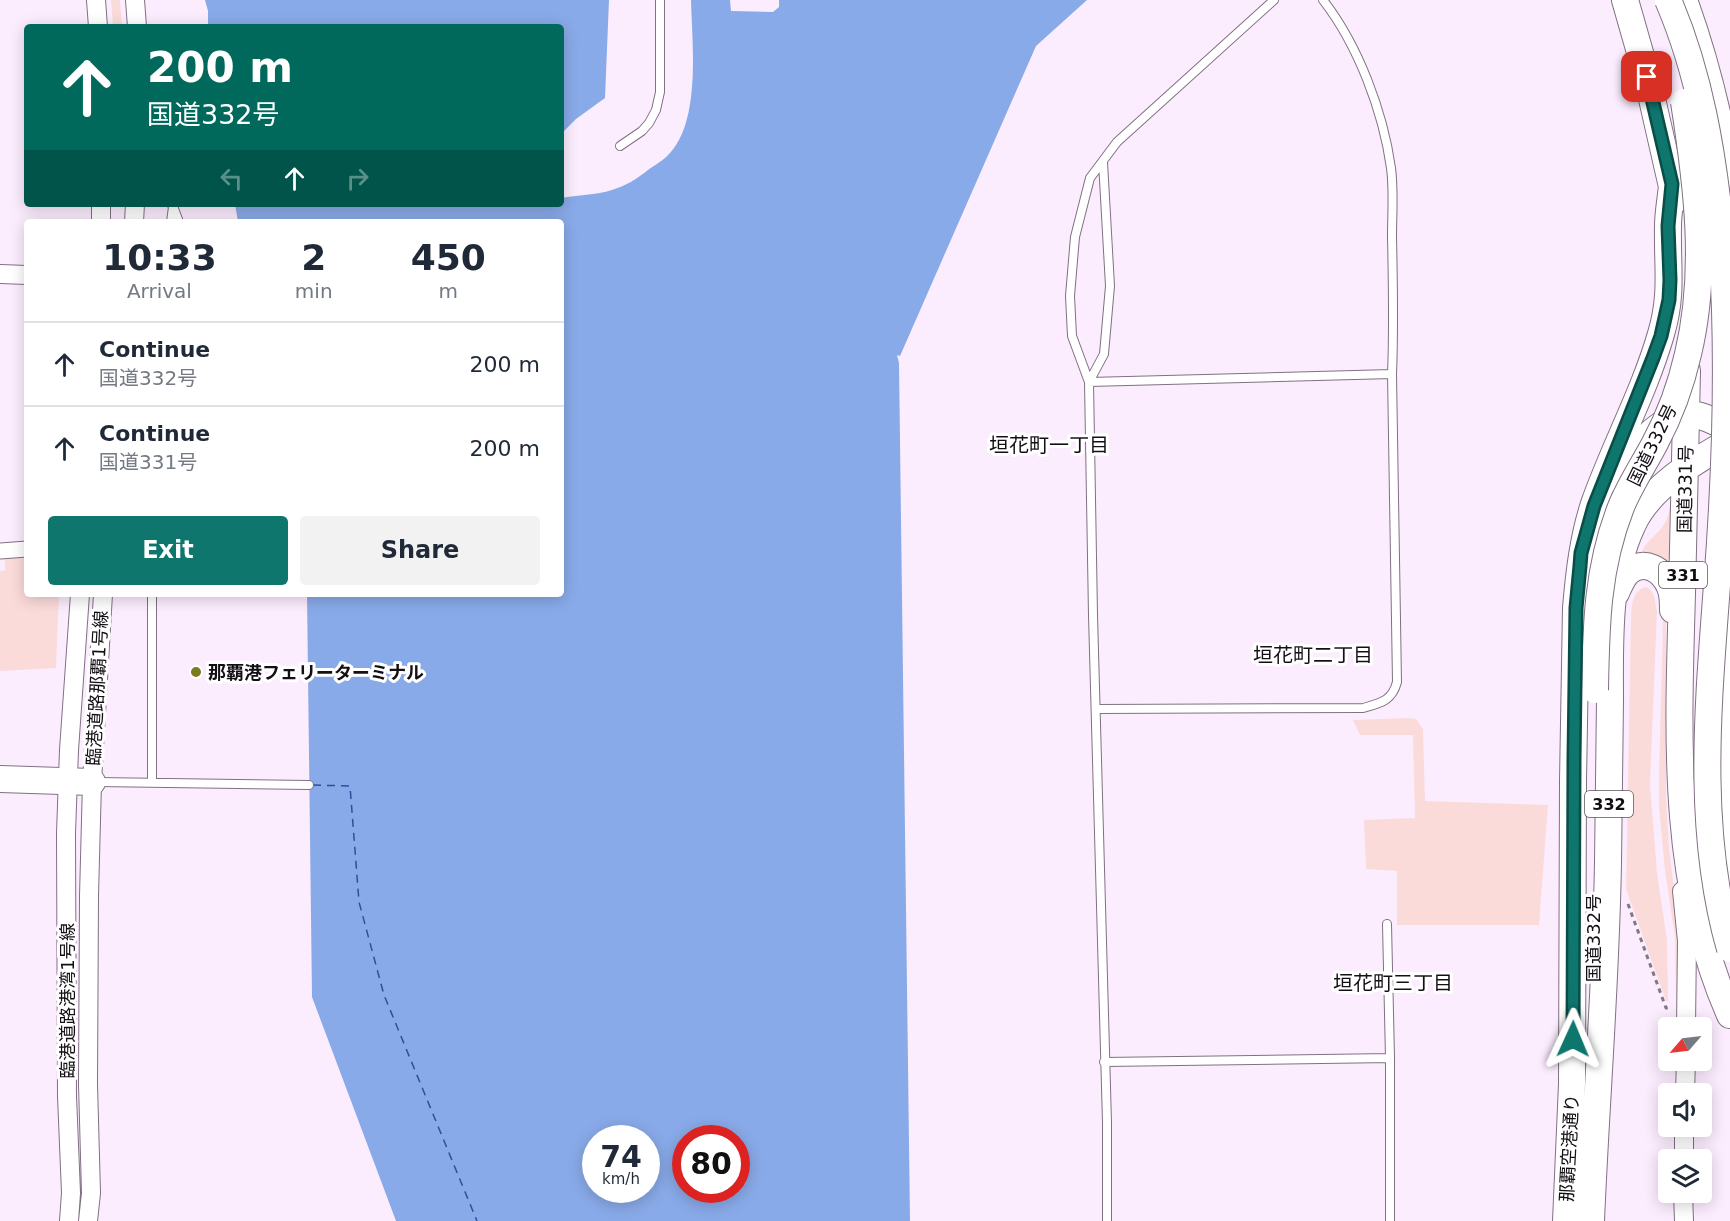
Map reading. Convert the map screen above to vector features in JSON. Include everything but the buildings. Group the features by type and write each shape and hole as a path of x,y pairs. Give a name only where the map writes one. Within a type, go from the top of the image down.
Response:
{"highway":[{"name":"国道331号","path":"1625,0 1647,77 1681,230 1688,315 1679,748 1682,811 1691,887 1699,922 1709,959 1730,1015"},
{"name":"国道332号","path":"1594,1164 1592,932 1597,611 1606,555 1622,507 1676,396 1689,353 1697,298 1699,242 1692,153 1678,71 1658,0"},
{"name":"国道331号","path":"1668,0 1685,42 1705,122 1715,180 1723,268 1727,347 1726,435 1709,690 1707,770 1710,841 1715,880 1730,949"},
{"path":"1684,0 1715,99 1730,179"},
{"path":"1674,196 1691,233 1709,236 1730,225"},
{"name":"国道332号","path":"1576,608 1581,553 1594,506 1653,358 1666,318 1670,290 1668,226 1674,196"},
{"path":"1576,608 1594,536 1611,491 1642,441 1656,427 1686,414 1704,417 1730,429"},
{"name":"国道332号","path":"1594,1164 1607,932 1610,645 1616,578 1623,548 1633,524 1647,503 1685,468 1730,441"},
{"path":"1614,597 1622,578 1629,571 1651,567 1660,571 1672,590 1680,682"},
{"name":"那覇空港通り","path":"1566,1221 1572,1084 1576,608"},
{"path":"1730,613 1722,786 1724,832 1730,877"},
{"path":"0,779 80,782"},
{"name":"那覇空港通り","path":"1591,1221 1594,1164"}],"street":[{"path":"96,0 98,24"},
{"path":"135,0 137,24"},
{"path":"0,274 24,275"},
{"path":"0,551 24,549"},
{"name":"臨港道路那覇1号線","path":"80,597 80,782"},
{"name":"臨港道路那覇1号線","path":"80,782 103,597"},
{"name":"臨港道路港湾1号線","path":"69,1221 71,1193 67,1096 66,845 80,782"},
{"name":"臨港道路港湾1号線","path":"80,782 89,896 88,1072 91,1193 88,1221"},
{"path":"1682,811 1681,877 1687,941 1686,1017"},
{"path":"1683,1203 1684,1221"}],"lane":[{"path":"620,146 642,131 656,110 660,92 660,0"},
{"path":"1107,1221 1107,1123 1089,382 1072,336 1070,296 1075,237 1090,178 1117,142 1274,0"},
{"path":"1096,709 1363,708 1389,698 1394,692 1397,682 1391,169 1379,115 1367,82 1347,36 1323,0"},
{"path":"1089,382 1104,354 1110,286 1103,162"},
{"path":"1089,382 1392,374"},
{"path":"152,597 152,783"},
{"path":"80,782 309,785"},
{"path":"1387,924 1390,1221"},
{"path":"1104,1062 1390,1058"}],"path":[{"path":"1626,899 1666,1008 1672,1008"}],"shaded area":[{"path":"111,0 120,0 122,24 113,24"},
{"path":"1670,505 1674,505 1674,568 1641,555 1648,542 1665,522"},
{"path":"5,556 24,556 24,597 59,597 56,668 0,671 0,571 5,570"},
{"path":"1645,587 1653,593 1657,611 1650,784 1657,873 1667,940 1668,1001 1666,1001 1626,889 1631,616 1635,595"},
{"path":"1662,595 1666,604 1666,797 1669,848 1680,940 1679,1001 1676,1001 1675,937 1665,871 1659,806"},
{"path":"1416,719 1423,729 1425,801 1548,805 1539,925 1397,925 1397,871 1366,869 1364,820 1415,818 1413,735 1360,735 1353,720"}],"water":[{"path":"205,0 609,0 605,98 576,119 564,131 564,24 208,24"},
{"path":"691,0 730,0 731,11 773,12 779,7 779,0 1087,0 1036,46 900,356 897,355 899,363 910,1221 396,1221 312,997 307,597 564,597 564,219 238,219 236,207 564,207 564,198 612,190 635,179 665,158 680,138 686,121 691,101"}],"ferry route":[{"path":"313,785 350,786 359,902 384,995 477,1221"}],"place":[{"name":"那覇港フェリーターミナル","path":"196,672"}],"district":[{"name":"垣花町一丁目","path":"1049,445"},
{"name":"垣花町二丁目","path":"1313,655"},
{"name":"垣花町三丁目","path":"1393,983"}],"route":[{"path":"1573,1039 1573,781 1576,608 1581,553 1594,506 1661,336 1669,300 1668,226 1672,184 1647,77"}]}
